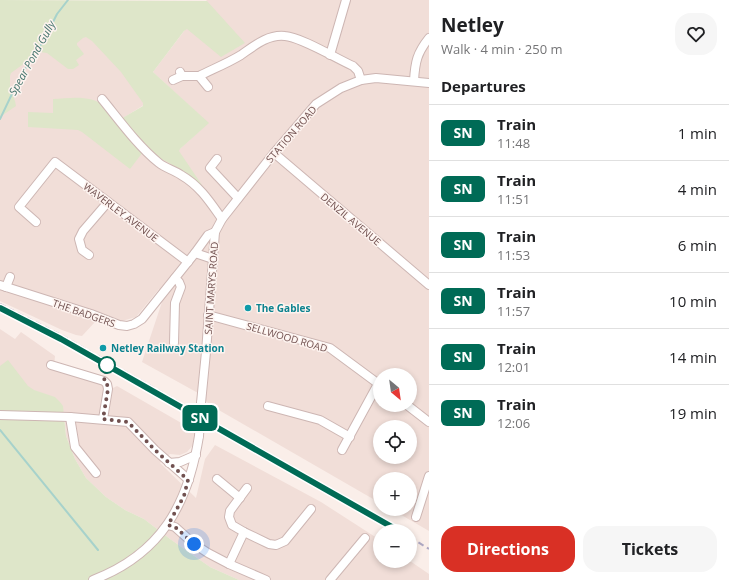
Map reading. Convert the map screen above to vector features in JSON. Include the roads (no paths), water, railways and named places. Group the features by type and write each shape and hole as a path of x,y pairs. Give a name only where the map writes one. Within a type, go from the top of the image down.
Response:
{"street":[{"path":"330,56 346,0"},
{"path":"173,80 181,74 199,76 269,38 285,36 295,38 353,66 358,71 361,80"},
{"path":"414,81 417,57 421,48 429,38"},
{"path":"199,76 208,87"},
{"name":"STATION ROAD","path":"222,219 274,153 316,104 342,88 361,80 376,78 429,83"},
{"path":"102,99 151,156 161,164 182,175 201,190 222,219"},
{"name":"DENZIL AVENUE","path":"274,153 429,285"},
{"path":"217,158 210,168 238,198"},
{"name":"WAVERLEY AVENUE","path":"36,222 19,207 55,162 188,262"},
{"path":"89,255 82,250 79,239 108,202"},
{"name":"SAINT MARYS ROAD","path":"93,580 124,566 151,544 168,525 184,496 196,455 199,436 215,232 222,219"},
{"path":"174,343 175,303 181,287 175,278 208,235 215,232"},
{"path":"195,253 213,259"},
{"path":"3,286 10,277"},
{"name":"THE BADGERS","path":"3,286 91,314 119,325 127,326 134,324 142,318 175,278"},
{"name":"SELLWOOD ROAD","path":"208,315 330,348 373,380"},
{"path":"51,365 104,381 107,384 108,389 103,419"},
{"path":"342,450 373,395"},
{"path":"268,406 320,420 350,437"},
{"path":"415,412 429,422"},
{"path":"0,415 70,417 128,422 188,480"},
{"path":"70,417 75,447 96,473"},
{"path":"169,463 180,462 196,455"},
{"path":"416,518 429,476"},
{"path":"217,479 240,498"},
{"path":"247,488 230,511 228,517 232,525 269,544 276,544 285,541 311,508"},
{"path":"168,525 175,527 204,550 229,564 266,580"},
{"path":"229,564 244,532"},
{"path":"330,580 365,538"}],"waterway":[{"name":"Spear Pond Gully","path":"0,119 21,75 44,40 57,14 68,0"},
{"path":"0,430 98,550"}],"railway":[{"path":"0,304 63,336 393,524"},
{"path":"417,541 429,549"}],"train":[{"name":"SN","path":"0,308 61,339 387,524"}],"place":[{"name":"The Gables","path":"248,308"},
{"name":"Netley Railway Station","path":"103,348"}]}
